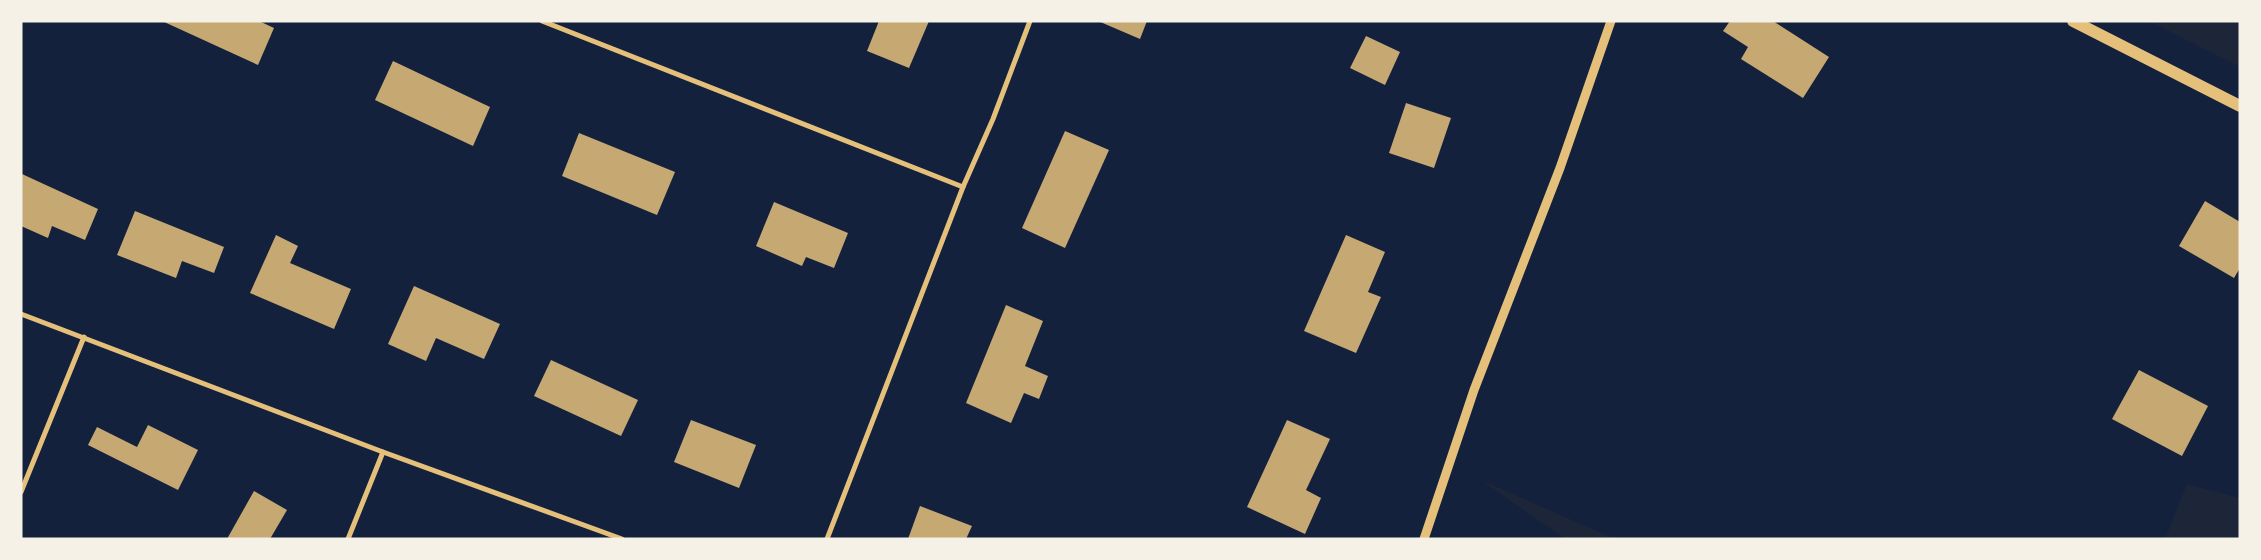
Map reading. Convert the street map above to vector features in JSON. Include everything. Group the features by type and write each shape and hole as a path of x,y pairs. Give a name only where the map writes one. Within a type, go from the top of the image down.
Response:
{"main road":[{"path":"2072,21 2240,106"}],"street":[{"path":"542,21 963,187"},
{"path":"827,539 963,187 994,119 1030,21"},
{"path":"1424,539 1474,390 1560,168 1611,21"},
{"path":"21,314 383,452 622,539"},
{"path":"21,492 84,337"},
{"path":"348,539 383,452"}],"shaded area":[{"path":"2149,21 2240,21 2240,67"},
{"path":"1481,480 1615,539 1565,539"},
{"path":"2187,484 2240,498 2240,539 2165,539"}],"building":[{"path":"162,21 259,21 274,28 258,65"},
{"path":"879,21 929,21 909,68 867,51"},
{"path":"1098,21 1147,21 1140,39"},
{"path":"1730,21 1773,21 1829,57 1803,98 1741,59 1748,47 1723,31"},
{"path":"1366,36 1400,52 1385,85 1350,68"},
{"path":"393,61 490,107 473,146 375,100"},
{"path":"1406,103 1451,118 1434,168 1389,153"},
{"path":"1065,131 1109,150 1065,248 1022,228"},
{"path":"579,133 675,172 657,215 562,176"},
{"path":"22,174 98,209 85,240 52,226 48,238 21,226"},
{"path":"2205,201 2240,222 2240,268 2234,278 2179,246"},
{"path":"774,202 848,233 834,268 806,257 802,266 756,246"},
{"path":"135,211 224,247 214,273 182,261 176,278 117,255"},
{"path":"276,235 298,246 290,263 351,289 334,329 250,293"},
{"path":"1346,235 1385,252 1368,292 1381,297 1356,353 1304,331"},
{"path":"414,286 500,324 484,359 436,338 426,361 388,344"},
{"path":"1006,305 1043,321 1025,366 1048,376 1039,399 1024,393 1011,423 966,403"},
{"path":"551,360 638,400 621,436 534,396"},
{"path":"2139,370 2208,406 2182,456 2112,419"},
{"path":"691,420 756,445 739,488 674,462"},
{"path":"1287,420 1330,439 1306,490 1321,498 1305,534 1247,507"},
{"path":"148,425 198,450 178,490 88,445 97,427 137,447"},
{"path":"254,491 287,510 270,539 227,539"},
{"path":"920,506 972,526 966,539 908,539"}]}
